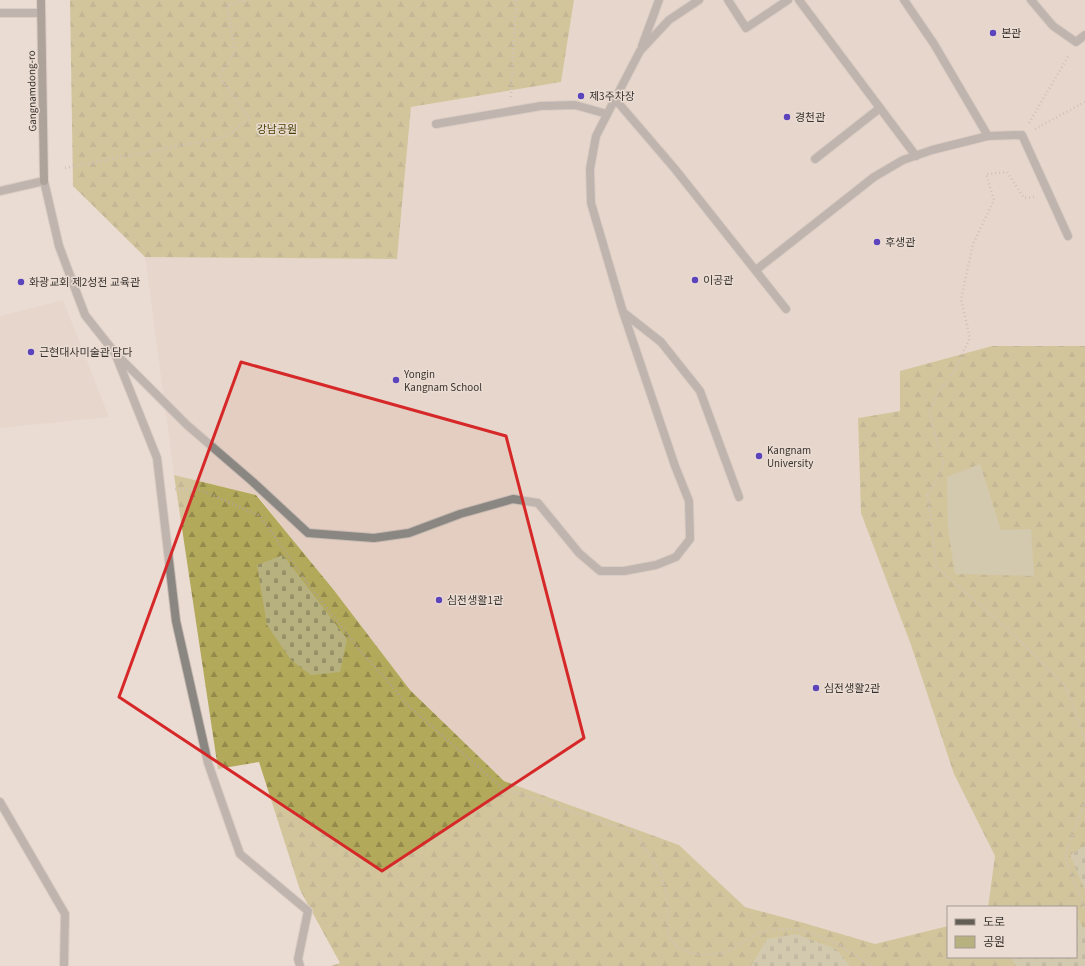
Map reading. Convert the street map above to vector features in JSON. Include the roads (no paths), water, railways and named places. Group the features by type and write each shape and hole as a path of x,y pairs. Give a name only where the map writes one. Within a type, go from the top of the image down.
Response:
{"street":[{"name":"Gangnamdong-ro","path":"41,0 44,181"},
{"path":"0,191 44,181 59,246 85,315 115,353 187,425 253,482 308,533 374,538 408,533 460,514 513,498 538,503 579,553 600,571 624,571 656,565 676,557 690,539 689,501 675,466 624,312 591,204 590,169 596,136 640,51 659,0"},
{"path":"640,51 669,20 699,0"},
{"path":"728,0 746,28 788,0"},
{"path":"799,0 916,156"},
{"path":"904,0 934,44 988,136"},
{"path":"1031,0 1053,26 1076,42 1085,34"},
{"path":"0,13 41,13"},
{"path":"615,99 675,169 786,309"},
{"path":"436,124 541,106 575,105 607,114"},
{"path":"815,159 880,108"},
{"path":"756,270 874,177 903,160 988,136 1022,136 1068,236"},
{"path":"624,312 661,342 700,391 739,497"},
{"path":"115,353 157,458 176,621 208,763 240,854 308,911 298,959 300,966"},
{"path":"0,802 65,914 64,966"}],"place":[{"name":"본관","path":"993,33"},
{"name":"제3주차장","path":"581,96"},
{"name":"경천관","path":"787,117"},
{"name":"후생관","path":"877,242"},
{"name":"이공관","path":"695,280"},
{"name":"화광교회 제2성전 교육관","path":"21,282"},
{"name":"근현대사미술관 담다","path":"31,352"},
{"name":"Yongin Kangnam School","path":"396,380"},
{"name":"Kangnam University","path":"759,456"},
{"name":"심전생활1관","path":"439,600"},
{"name":"심전생활2관","path":"816,688"}],"park label":[{"name":"강남공원","path":"277,129"}]}
